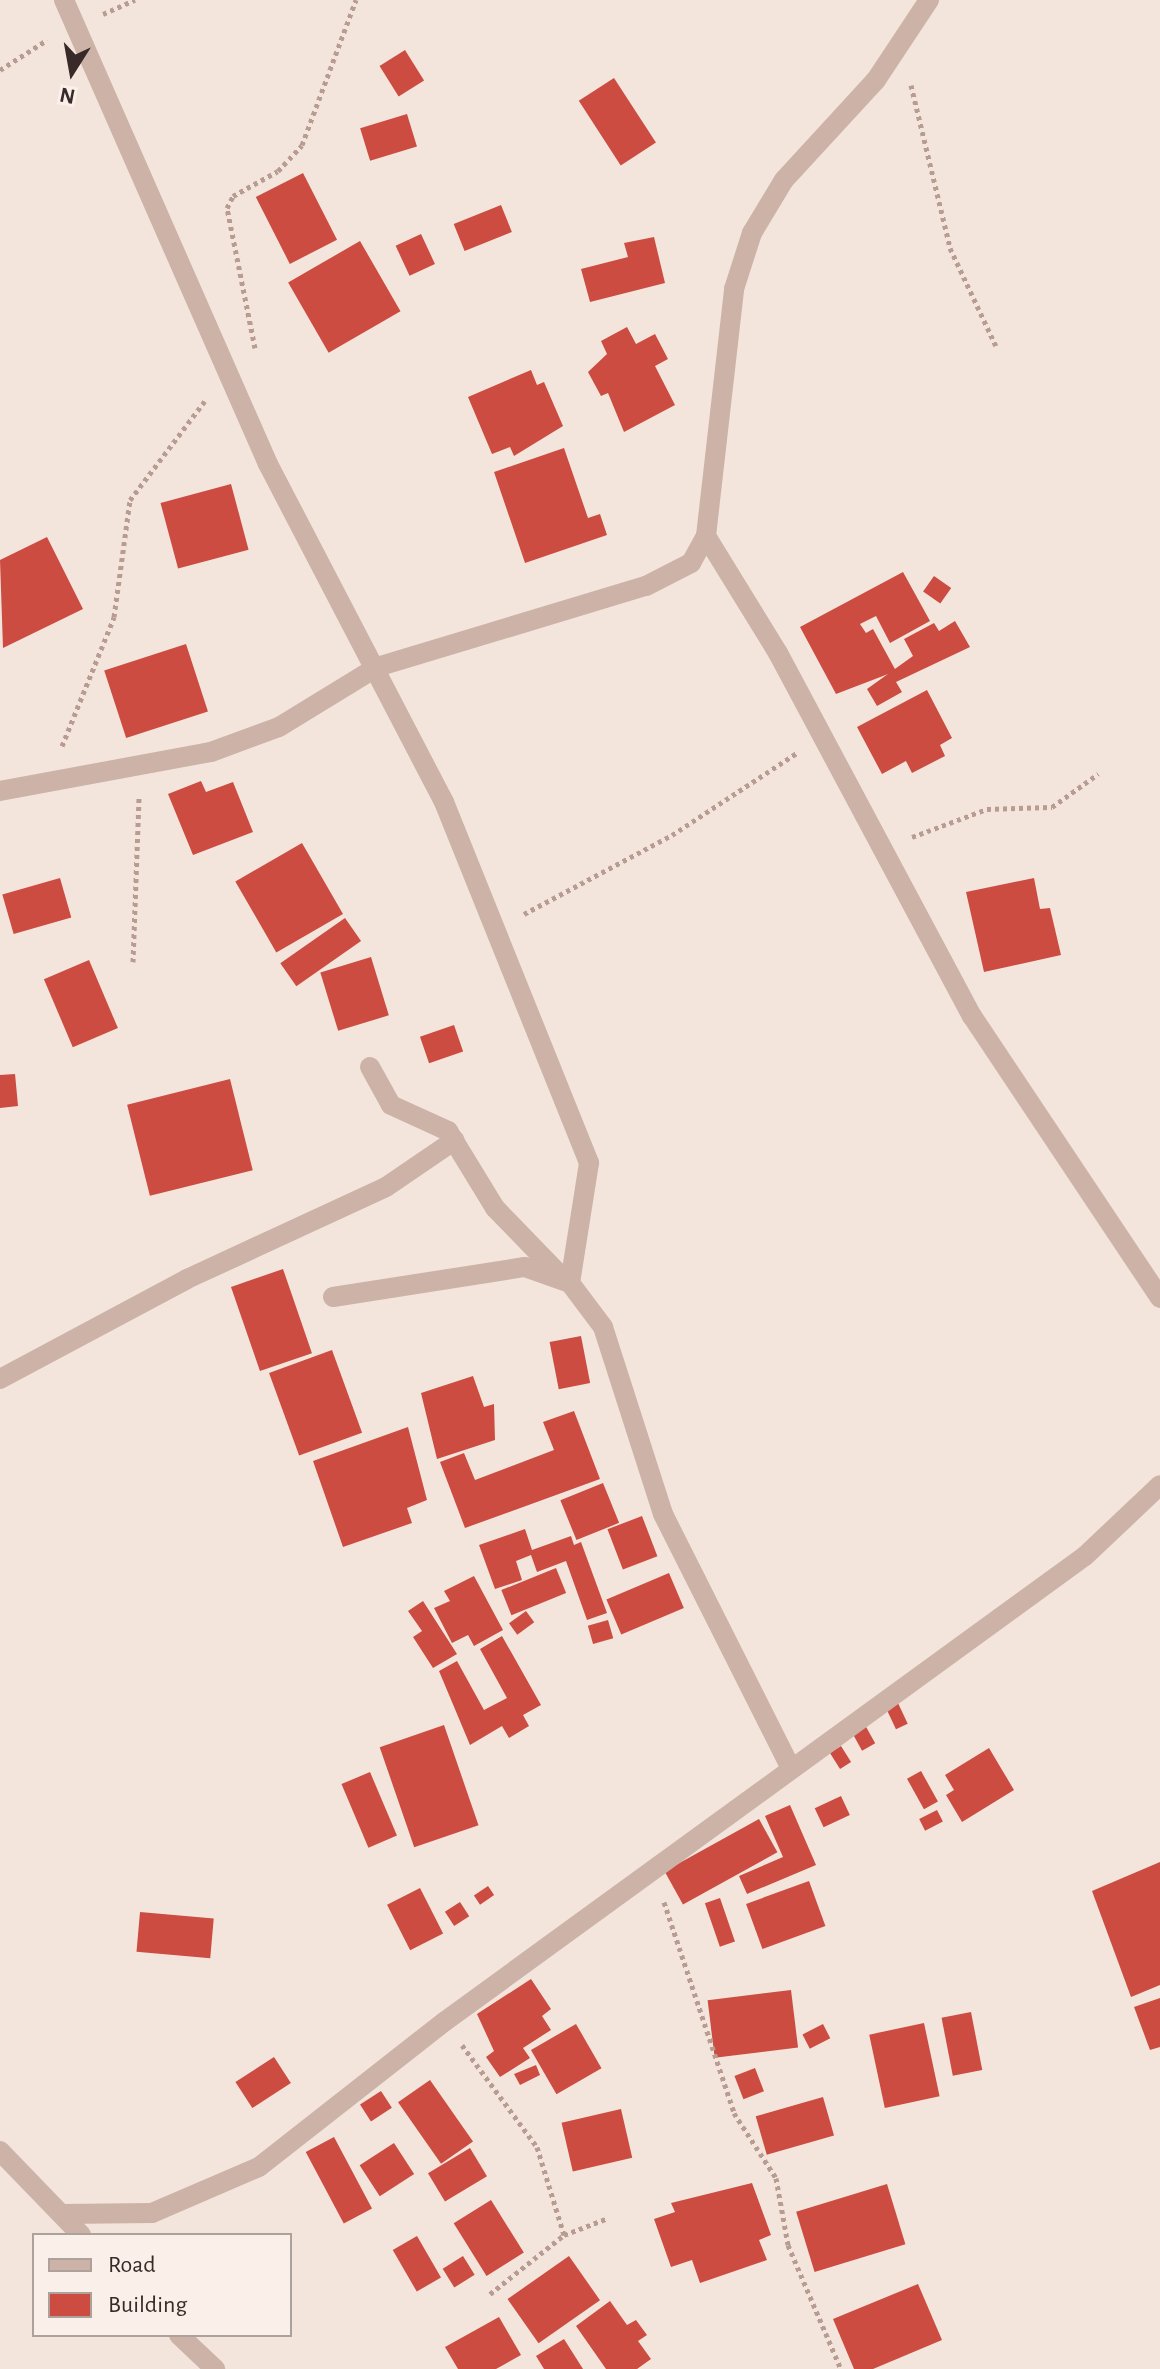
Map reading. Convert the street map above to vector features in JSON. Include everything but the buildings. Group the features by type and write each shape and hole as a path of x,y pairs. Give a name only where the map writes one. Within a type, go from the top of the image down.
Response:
{"street":[{"path":"64,0 72,30 268,464 377,667 444,802 589,1163 566,1279"},
{"path":"0,791 144,767 279,727 377,667 669,578 691,563 706,536 734,289 752,233 784,180 838,127 901,45 929,0"},
{"path":"706,536 985,1037 1160,1298"},
{"path":"370,1067 391,1105 439,1124 455,1140 495,1208 566,1279 603,1327 663,1514 790,1766"},
{"path":"0,1379 187,1279 386,1187 455,1140"},
{"path":"333,1297 525,1267 566,1279"},
{"path":"62,2214 152,2213 222,2187 328,2116 444,2022 654,1872 790,1766 1085,1556 1160,1485"},
{"path":"0,2151 79,2233"},
{"path":"181,2337 215,2369"}],"path":[{"path":"256,354 227,208 233,196 278,171 302,145 356,0"},
{"path":"0,70 72,30"},
{"path":"901,45 950,248 996,346"},
{"path":"53,783 114,617 130,500 161,451 229,373"},
{"path":"495,929 672,835 821,738"},
{"path":"133,962 132,841 144,767"},
{"path":"883,853 987,809 1052,807 1098,774"},
{"path":"654,1872 734,2113 776,2178 788,2245 841,2369"},
{"path":"444,2022 537,2147 564,2235"},
{"path":"490,2294 564,2235 608,2218"}]}
